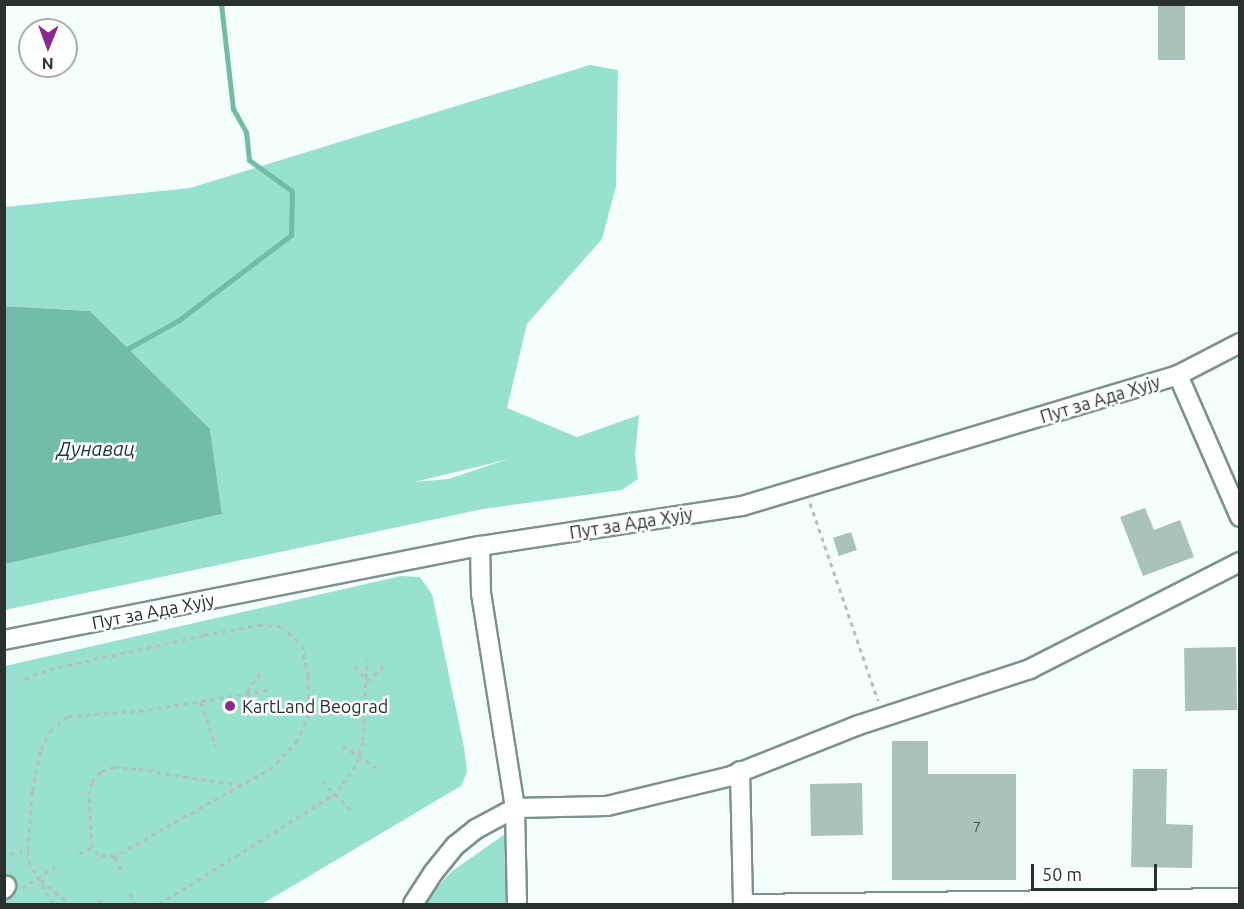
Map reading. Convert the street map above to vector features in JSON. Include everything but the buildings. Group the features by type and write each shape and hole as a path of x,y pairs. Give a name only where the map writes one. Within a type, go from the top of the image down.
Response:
{"lane":[{"name":"Пут за Ада Хују","path":"4,640 480,546 742,506 1178,375 1239,343"},
{"path":"1178,375 1239,517"},
{"path":"480,546 481,593 515,808 517,904"},
{"path":"413,904 433,873 456,845 476,829 515,808 607,806 740,771 884,717 1030,669 1239,562"},
{"path":"740,771 743,904 1239,897"}],"path":[{"path":"804,487 884,717"},
{"path":"25,679 50,669 204,635 259,625 280,626 302,645 308,676 309,714 298,740 273,767 115,856 98,855 92,847 89,795 92,782 101,771 114,767 139,769 239,785"},
{"path":"159,904 334,794 359,757 366,714 367,658"},
{"path":"367,681 384,665"},
{"path":"355,666 367,681"},
{"path":"246,694 260,673"},
{"path":"53,904 30,864 28,850 32,791 41,749 50,731 68,716 139,711 268,690"},
{"path":"246,694 267,707"},
{"path":"201,702 216,747"},
{"path":"343,746 377,768"},
{"path":"321,781 351,811"},
{"path":"79,854 92,847"},
{"path":"10,854 28,850"},
{"path":"115,856 123,874"},
{"path":"11,888 38,877 56,866"},
{"path":"38,877 70,904"},
{"path":"130,893 135,904"},
{"path":"99,904 103,896"}],"shaded area":[{"path":"590,65 618,70 616,186 602,239 527,324 507,408 577,437 639,415 635,455 638,479 622,490 483,509 5,610 4,564 222,514 210,429 90,311 5,306 5,207 190,188","holes":["511,458 449,479 414,482"]},
{"name":"KartLand Beograd","path":"401,576 420,577 432,594 464,747 467,772 461,786 262,904 5,904 5,666"},
{"path":"525,820 526,904 422,904 451,872"}],"water":[{"name":"Дунавац","path":"4,306 90,311 210,429 222,514 5,564"}],"waterway":[{"path":"127,349 179,320 291,235 292,191 249,160 246,132 233,109 221,4"}],"place":[{"name":"KartLand Beograd","path":"230,706"}]}
